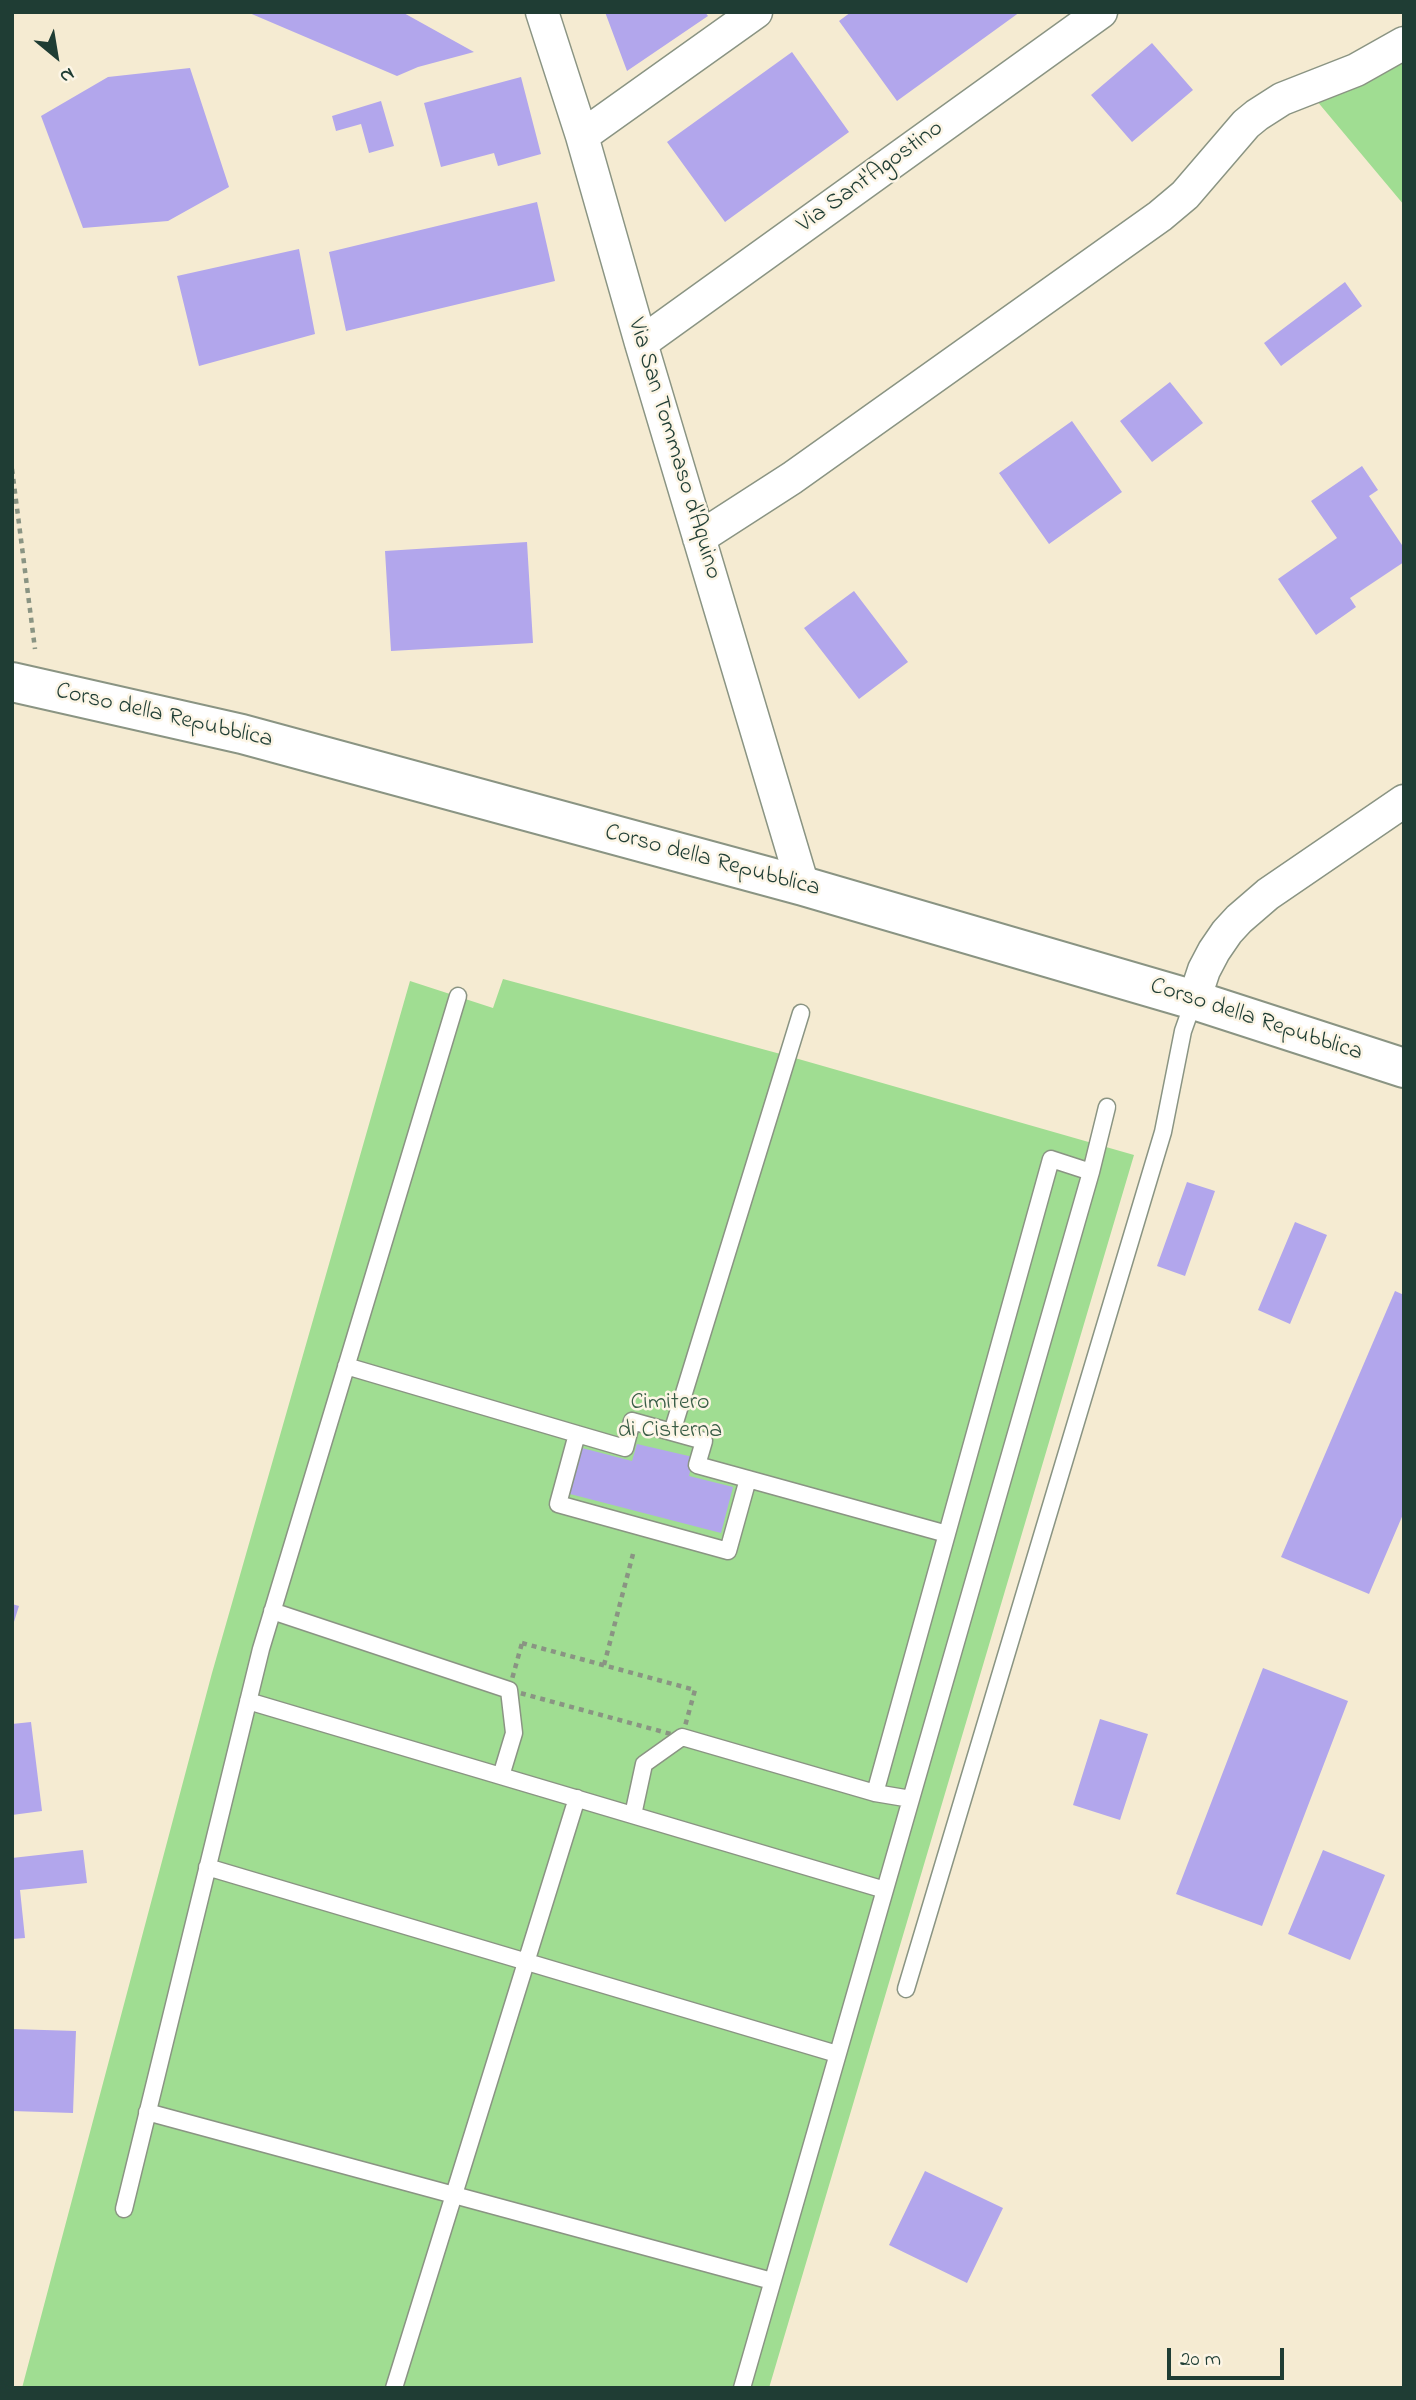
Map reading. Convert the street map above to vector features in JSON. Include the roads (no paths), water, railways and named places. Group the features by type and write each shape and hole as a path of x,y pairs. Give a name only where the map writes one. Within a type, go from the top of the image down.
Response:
{"street":[{"name":"Via San Tommaso d'Aquino","path":"542,12 582,136 803,886"},
{"path":"582,136 757,12"},
{"name":"Via Sant'Agostino","path":"641,343 1101,12"},
{"path":"699,538 792,478 1160,216 1207,171 1246,124 1269,107 1294,93 1342,77 1404,43"},
{"name":"Corso della Repubblica","path":"26,685 242,734 803,886 1194,1000 1404,1068"},
{"path":"1194,1000 1214,951 1239,919 1268,894 1404,800"}],"lane":[{"path":"124,2208 272,1611 458,996"},
{"path":"906,1989 1163,1132 1183,1031 1194,1000"},
{"path":"672,1432 801,1013"},
{"path":"741,2388 1091,1172 1107,1107"},
{"path":"875,1793 1051,1159 1091,1172"},
{"path":"346,1366 625,1448 632,1421 672,1432 704,1441 697,1465 947,1534"},
{"path":"577,1434 558,1504 728,1551 748,1479"},
{"path":"272,1611 509,1690 514,1734 500,1776"},
{"path":"248,1701 885,1890"},
{"path":"633,1815 644,1764 682,1737 875,1793 911,1800"},
{"path":"394,2388 577,1798"},
{"path":"207,1867 837,2054"},
{"path":"147,2112 772,2281"}],"park label":[{"name":"Cimitero di Cisterna","path":"670,1418"}]}
